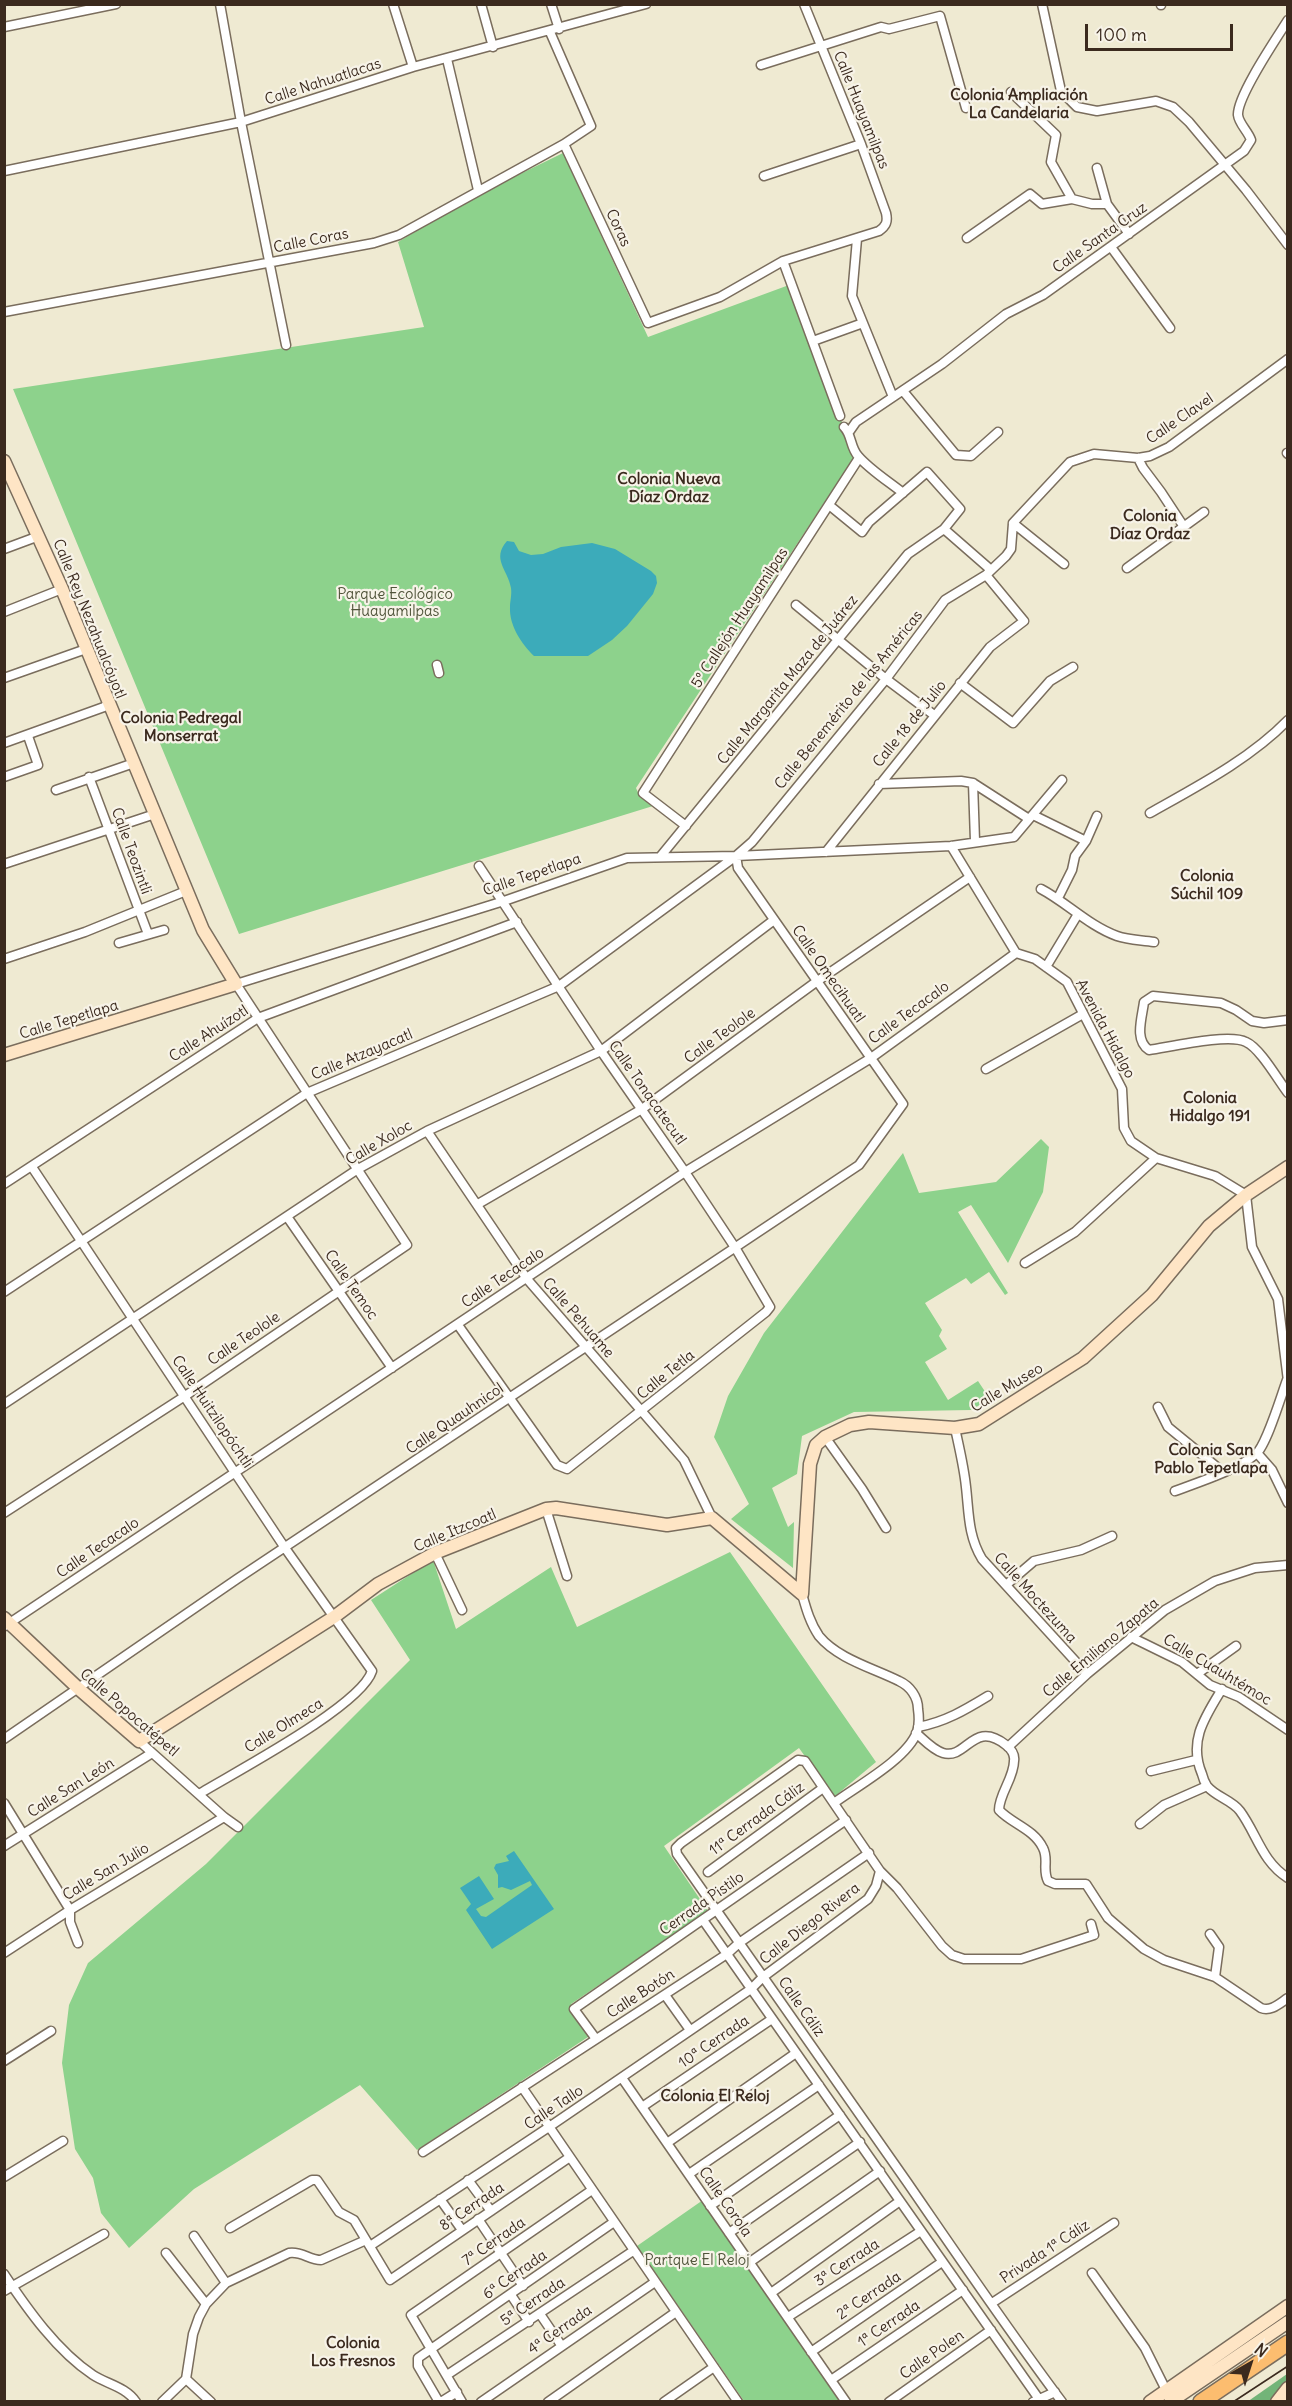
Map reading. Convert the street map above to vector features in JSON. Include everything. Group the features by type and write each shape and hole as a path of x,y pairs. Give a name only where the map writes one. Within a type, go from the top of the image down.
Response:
{"highway":[{"path":"1201,2402 1283,2346"}],"street":[{"path":"4,27 116,4"},
{"path":"220,4 241,122 286,345"},
{"path":"393,4 413,67"},
{"path":"481,4 494,46"},
{"path":"551,4 555,31"},
{"name":"Calle Nahuatlacas","path":"4,171 241,122 413,67 555,31 646,4"},
{"name":"Calle Huayamilpas","path":"804,4 861,144 886,213 885,226 857,239"},
{"path":"1042,4 1061,91 1077,107 1097,111 1156,101 1173,107 1225,165 1287,245"},
{"path":"761,66 880,27 890,29 940,16 966,108"},
{"name":"Calle Santa Cruz","path":"859,458 852,448 846,429 942,364 1006,314 1043,295 1112,247 1249,145 1249,135 1239,120 1238,112 1245,92 1287,20"},
{"name":"Calle Coras","path":"4,312 374,243 399,235 564,144 591,126 555,31"},
{"path":"447,59 478,190"},
{"path":"1011,92 1056,135 1051,162 1072,199"},
{"name":"Coras","path":"564,144 648,323 720,297 783,261"},
{"path":"764,176 861,144"},
{"path":"1097,168 1107,204 1129,234"},
{"path":"967,238 1030,194 1042,204 1072,199 1092,204 1107,204"},
{"path":"840,416 783,261 857,239 852,296 893,397"},
{"path":"1112,247 1170,328"},
{"path":"813,341 862,323"},
{"name":"Calle Clavel","path":"1013,523 1070,462 1094,454 1138,458 1150,456 1169,447 1287,358"},
{"path":"903,391 956,455 971,456 998,432"},
{"path":"859,458 903,493"},
{"name":"5º Callejón Huayamilpas","path":"686,826 643,793 859,458"},
{"path":"1138,458 1184,527"},
{"name":"Calle Rey Nezahualcóyotl","path":"4,461 9,481 39,536 62,589 107,706 134,763 203,930 236,984"},
{"path":"829,505 862,532 869,522 927,472 960,509 944,529 988,573 1011,549 1013,523"},
{"path":"1127,568 1204,512"},
{"path":"1013,523 1064,564"},
{"name":"Calle Margarita Maza de Juárez","path":"660,857 908,554 944,529"},
{"path":"4,549 39,536"},
{"name":"Calle 18 de Julio","path":"826,852 990,647 1024,621 988,573"},
{"name":"Calle Benemérito de las Américas","path":"736,856 752,842 886,679 945,600 988,573"},
{"path":"4,612 62,589"},
{"path":"796,605 934,715"},
{"path":"4,678 86,650"},
{"path":"960,683 1013,723 1050,681 1073,667"},
{"path":"4,743 107,706"},
{"path":"1150,813 1196,787 1271,737 1287,720"},
{"path":"4,777 38,765 28,736"},
{"path":"56,790 134,763"},
{"name":"Calle Teozintli","path":"89,777 148,934"},
{"name":"Calle Tepetlapa","path":"4,1055 504,901 627,858 736,856 951,846 1014,837 1062,780"},
{"path":"879,784 962,781 973,783 1031,817 1086,841"},
{"path":"973,783 975,841"},
{"path":"4,864 155,814"},
{"path":"1058,898 1072,870 1075,856 1086,841 1097,816"},
{"path":"951,846 1016,953"},
{"name":"Calle Omecihuatl","path":"736,856 738,868 903,1104"},
{"name":"Calle Atzayacatl","path":"4,1292 307,1093 559,986 736,856"},
{"name":"Calle Tonacatecutl","path":"479,866 601,1051 685,1172 768,1301"},
{"name":"Calle Teolole","path":"478,1204 642,1109 816,982 970,877"},
{"path":"1041,889 1058,898 1078,914 1117,936 1154,942"},
{"path":"4,959 85,932 186,891"},
{"path":"1047,967 1078,914"},
{"name":"Calle Xoloc","path":"4,1404 288,1218 358,1169 427,1131 601,1051 774,920"},
{"name":"Calle Ahuízotl","path":"4,1184 258,1018 517,922"},
{"path":"119,943 164,930"},
{"name":"Avenida Hidalgo","path":"1016,953 1030,956 1067,982 1122,1089 1125,1132 1131,1142 1156,1158 1215,1176 1246,1195"},
{"name":"Calle Tecacalo","path":"6,1623 458,1325 685,1172 871,1058 1016,953"},
{"path":"236,984 358,1169"},
{"path":"1287,1020 1264,1023 1252,1021 1221,1003 1153,996 1144,1002 1140,1040 1149,1050 1218,1040 1246,1041 1254,1047 1287,1093"},
{"path":"986,1069 1083,1014"},
{"name":"Calle Quauhnicol","path":"4,1739 168,1625 859,1165 903,1104"},
{"name":"Calle Pehuame","path":"427,1131 527,1279 684,1460 712,1518"},
{"path":"1025,1263 1075,1232 1156,1158"},
{"name":"Calle Huitzilopóchtli","path":"32,1167 285,1548 372,1671"},
{"name":"Calle Museo","path":"825,1437 850,1425 870,1422 955,1428 979,1424 1083,1358 1152,1295 1209,1226 1246,1195 1287,1167"},
{"name":"Calle Teolole","path":"4,1513 185,1396 407,1245 358,1169"},
{"path":"1175,1491 1223,1472 1257,1453 1265,1439 1287,1381 1278,1299 1252,1247 1246,1195"},
{"name":"Calle Temoc","path":"288,1218 392,1368"},
{"name":"Calle Tetla","path":"510,1399 557,1465 567,1469 766,1312 770,1307 768,1301"},
{"path":"458,1325 510,1399"},
{"path":"1158,1407 1168,1427 1223,1472"},
{"name":"Calle Moctezuma","path":"955,1428 966,1486 969,1528 976,1549 982,1559 1088,1674"},
{"path":"834,1803 903,1752 917,1730 916,1698 909,1688 900,1681 837,1650 820,1637 810,1621 802,1594 810,1464 812,1452 825,1437 886,1528"},
{"path":"1257,1453 1272,1470 1287,1503"},
{"name":"Calle Itzcoatl","path":"139,1741 334,1617 378,1584 435,1553 546,1509 556,1508 667,1525 712,1518"},
{"path":"546,1509 567,1576"},
{"path":"712,1518 802,1594"},
{"path":"1006,1585 1034,1561 1081,1550 1112,1536"},
{"path":"435,1553 462,1610"},
{"name":"Calle Emiliano Zapata","path":"1008,1747 1088,1674 1166,1610 1215,1581 1255,1568 1287,1565"},
{"name":"Calle Popocatépetl","path":"6,1623 238,1827"},
{"name":"Calle Cuauhtémoc","path":"1131,1637 1182,1662 1210,1685 1239,1697 1287,1730"},
{"path":"1197,1674 1236,1646"},
{"name":"Calle Olmeca","path":"199,1794 328,1716 362,1688 372,1671"},
{"path":"1222,1689 1197,1737 1196,1760 1206,1786 1240,1810 1254,1838 1277,1871 1287,1878"},
{"path":"917,1730 954,1716 988,1696"},
{"path":"917,1730 944,1753 953,1753 983,1736 994,1737 1008,1747 1015,1762 999,1810 1023,1826 1043,1847 1046,1859 1044,1874 1048,1881 1055,1884 1086,1884 1108,1918 1144,1948 1164,1960 1215,1977 1253,2004 1266,2010 1287,1998"},
{"name":"Calle San León","path":"4,1846 152,1753"},
{"name":"Calle Cáliz","path":"823,1788 805,1761 798,1760 676,1848 677,1854 1062,2402"},
{"path":"1151,1771 1196,1760"},
{"path":"1140,1824 1164,1805 1206,1786"},
{"path":"823,1788 880,1871 897,1888 942,1946 952,1955 964,1959 1021,1959 1094,1935 1091,1924"},
{"name":"11ª Cerrada Cáliz","path":"708,1872 823,1788"},
{"path":"4,1803 70,1910 69,1922 78,1943"},
{"name":"Calle San Julio","path":"4,1953 70,1910 224,1817"},
{"name":"Cerrada Pistilo","path":"596,2039 574,2009 846,1820"},
{"name":"Calle Botón","path":"423,2152 727,1954 739,1943 869,1853"},
{"name":"Calle Diego Rivera","path":"751,1989 763,1977 867,1899 876,1886 880,1871"},
{"name":"Calle Cáliz","path":"703,1920 1038,2400"},
{"path":"1210,1934 1219,1947 1215,1977"},
{"name":"Calle Tallo","path":"226,2283 289,2253 297,2252 314,2260 321,2260 368,2243 440,2199 549,2127 751,1989"},
{"path":"665,1995 690,2030"},
{"name":"10ª Cerrada","path":"642,2107 772,2019"},
{"path":"4,2061 51,2031"},
{"path":"667,2143 796,2053"},
{"name":"Calle Corola","path":"622,2078 846,2402"},
{"path":"689,2174 819,2085"},
{"path":"522,2087 738,2402"},
{"path":"830,2101 844,2092"},
{"path":"710,2206 840,2115"},
{"path":"4,2177 63,2141"},
{"path":"729,2233 860,2142"},
{"name":"8ª Cerrada","path":"368,2243 390,2280 570,2157"},
{"path":"750,2262 880,2171"},
{"path":"230,2228 312,2180 317,2180 339,2212 354,2220 368,2243"},
{"path":"468,2180 490,2211"},
{"name":"7ª Cerrada","path":"431,2349 411,2315 592,2190"},
{"path":"440,2199 462,2230"},
{"path":"771,2293 900,2201"},
{"path":"913,2220 927,2211"},
{"path":"478,2219 523,2286"},
{"name":"6ª Cerrada","path":"431,2349 614,2222"},
{"name":"Privada 1ª Cáliz","path":"992,2303 1113,2223"},
{"name":"3ª Cerrada","path":"788,2318 921,2231"},
{"path":"8,2289 104,2234"},
{"path":"162,2402 186,2379 199,2317 206,2304 226,2283 194,2236"},
{"name":"5ª Cerrada","path":"447,2375 633,2251"},
{"path":"166,2253 206,2304"},
{"name":"2ª Cerrada","path":"811,2352 942,2262"},
{"path":"1092,2273 1144,2348 1168,2396"},
{"path":"4,2274 8,2289 70,2356 93,2375 121,2388 136,2402"},
{"name":"1ª Cerrada","path":"831,2380 961,2288 972,2276"},
{"name":"4ª Cerrada","path":"481,2402 655,2282"},
{"path":"511,2295 529,2322"},
{"path":"1168,2396 1287,2306"},
{"path":"548,2402 676,2312"},
{"path":"540,2314 561,2345"},
{"path":"1150,2402 1168,2396 1287,2322"},
{"name":"Calle Polen","path":"889,2402 991,2330"},
{"path":"1283,2346 1287,2333"},
{"path":"457,2392 440,2402 416,2362 418,2358 431,2349 457,2392 462,2402"},
{"path":"664,2402 714,2367"},
{"path":"186,2379 211,2402"},
{"path":"1277,2402 1287,2388"},
{"path":"1038,2400 1055,2392"}],"green space":[{"name":"Parque Ecológico Huayamilpas","path":"563,153 648,337 789,285 855,456 636,788 640,797 653,806 239,934 13,389 424,327 398,242 473,197"},
{"path":"1041,1139 1049,1147 1043,1192 1008,1263 971,1205 958,1212 1008,1293 1005,1295 989,1272 971,1284 966,1278 925,1303 942,1330 939,1336 947,1349 925,1362 948,1400 978,1381 990,1399 971,1410 854,1412 802,1436 797,1474 772,1488 788,1527 794,1522 793,1568 731,1519 749,1504 714,1437 728,1396 764,1333 903,1153 919,1193 996,1182"},
{"path":"730,1552 876,1762 834,1797 799,1748 664,1846 708,1911 571,2004 591,2035 417,2150 360,2085 194,2189 129,2248 101,2213 93,2178 75,2149 62,2063 69,2005 88,1963 206,1864 410,1660 371,1600 433,1560 456,1629 551,1567 577,1627"},
{"name":"Partque El Reloj","path":"703,2200 841,2401 744,2401 637,2246"},
{"path":"1287,2374 1287,2401 1247,2402"}],"water":[{"path":"507,541 514,542 519,551 531,555 543,554 561,547 592,543 615,549 651,571 656,576 657,583 653,594 627,626 612,640 588,656 534,656 514,628 510,614 511,588 500,559 502,547"},
{"path":"514,1851 554,1909 492,1949 466,1910 471,1904 460,1888 479,1876 494,1899 476,1909 481,1916 486,1917 532,1885 530,1881 511,1890 498,1888 498,1875 494,1868 496,1864 509,1861 506,1856"}],"tram line":[{"path":"1233,2402 1288,2366"}],"district":[{"name":"Colonia Ampliación La Candelaria","path":"1019,104"},
{"name":"Colonia Nueva Díaz Ordaz","path":"669,488"},
{"name":"Colonia Díaz Ordaz","path":"1150,525"},
{"name":"Colonia Pedregal Monserrat","path":"181,727"},
{"name":"Colonia Súchil 109","path":"1207,885"},
{"name":"Colonia Hidalgo 191","path":"1210,1107"},
{"name":"Colonia San Pablo Tepetlapa","path":"1211,1459"},
{"name":"Colonia El Reloj","path":"715,2096"},
{"name":"Colonia Los Fresnos","path":"353,2352"}]}
